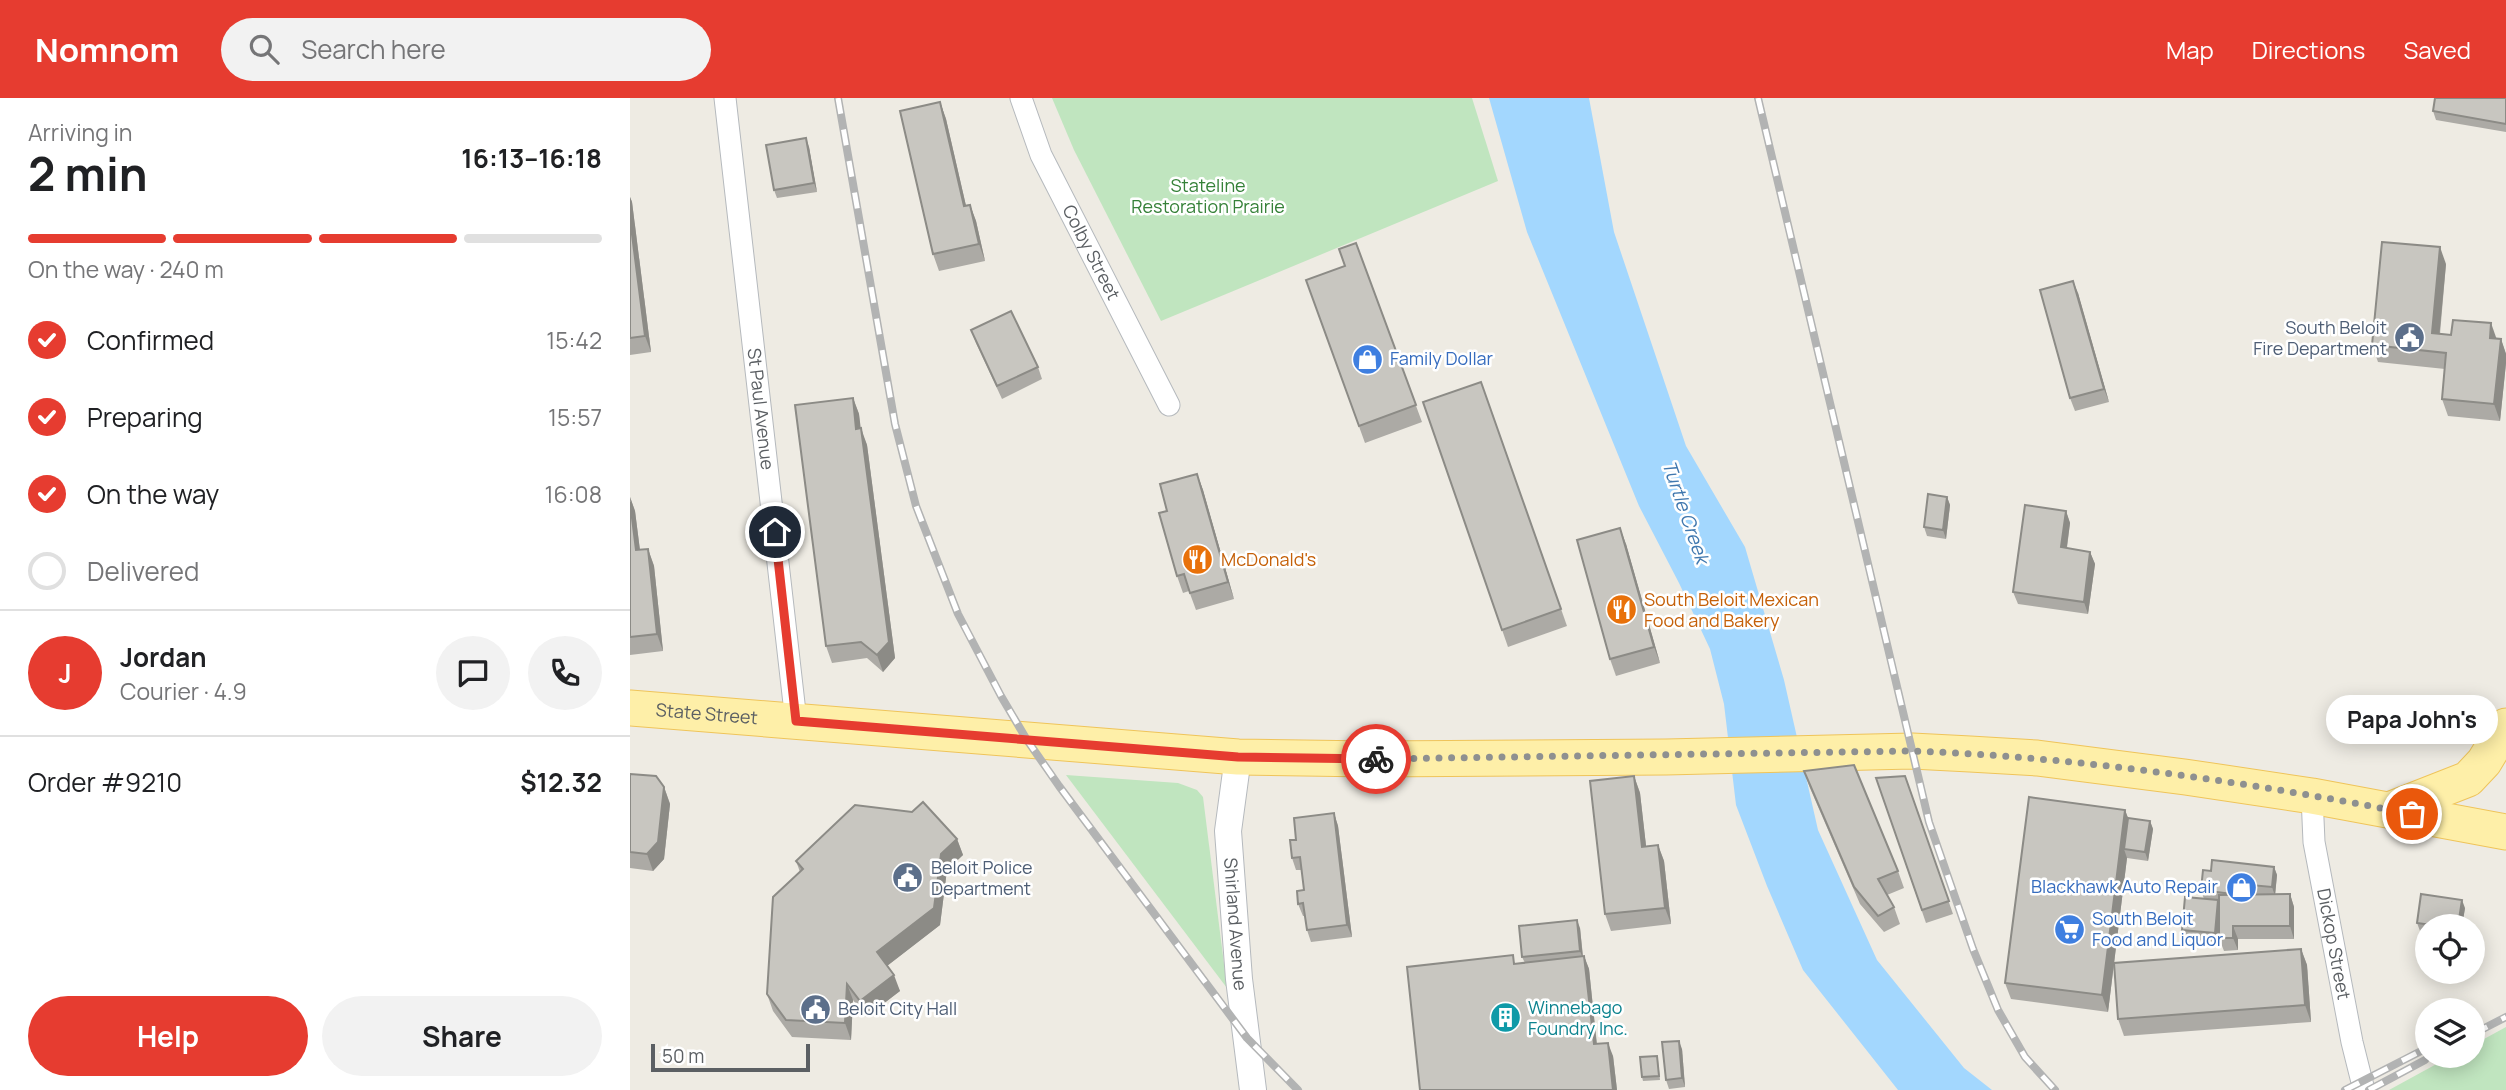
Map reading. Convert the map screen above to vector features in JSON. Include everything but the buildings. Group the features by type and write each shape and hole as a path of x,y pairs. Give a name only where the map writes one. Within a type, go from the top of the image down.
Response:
{"main road":[{"name":"State Street","path":"630,708 1238,757 1666,757 1912,751 2037,758 2312,796 2506,832"},
{"path":"2388,810 2468,779 2484,762 2506,726"}],"street":[{"name":"St Paul Avenue","path":"725,98 796,721"},
{"name":"Colby Street","path":"1021,98 1041,155 1169,405"},
{"name":"Shirland Avenue","path":"1238,757 1228,831 1239,979 1253,1090"},
{"name":"Dickop Street","path":"2312,796 2314,842 2351,1042 2364,1090"}],"green space":[{"name":"Stateline Restoration Prairie","path":"1052,98 1472,98 1498,181 1161,321 1074,150"},
{"path":"1066,775 1178,783 1197,790 1203,797 1227,988"},
{"path":"2506,1027 2506,1090 2389,1090 2429,1068 2485,1068 2485,1038"}],"water":[{"name":"Turtle Creek","path":"1489,98 1589,98 1614,232 1686,446 1745,547 1784,680 1818,830 1877,960 1964,1068 1992,1090 1898,1090 1803,970 1736,805 1724,704 1710,649 1639,506 1527,232"}],"railway":[{"path":"838,98 895,424 916,506 958,614 1001,696 1059,786 1247,1038 1298,1090"},
{"path":"1758,98 1929,822 1973,949 1998,1010 2025,1057 2055,1090"},
{"path":"2485,1028 2506,1017"},
{"path":"2345,1090 2415,1054"},
{"path":"2369,1090 2415,1065"}],"way so far":[{"path":"1376,759 1666,757 1912,751 1970,754 2037,758 2185,777 2412,814"}],"place":[{"name":"South Beloit Fire Department","path":"2410,338"},
{"name":"Family Dollar","path":"1367,359"},
{"name":"McDonald's","path":"1198,560"},
{"name":"South Beloit Mexican Food and Bakery","path":"1621,610"},
{"name":"Papa John's","path":"2412,814"},
{"name":"Beloit Police Department","path":"908,878"},
{"name":"Blackhawk Auto Repair","path":"2241,887"},
{"name":"South Beloit Food and Liquor","path":"2069,929"},
{"name":"Beloit City Hall","path":"815,1009"},
{"name":"Winnebago Foundry Inc.","path":"1505,1018"}],"route":[{"path":"775,532 796,721 1238,757 1376,759"}]}
